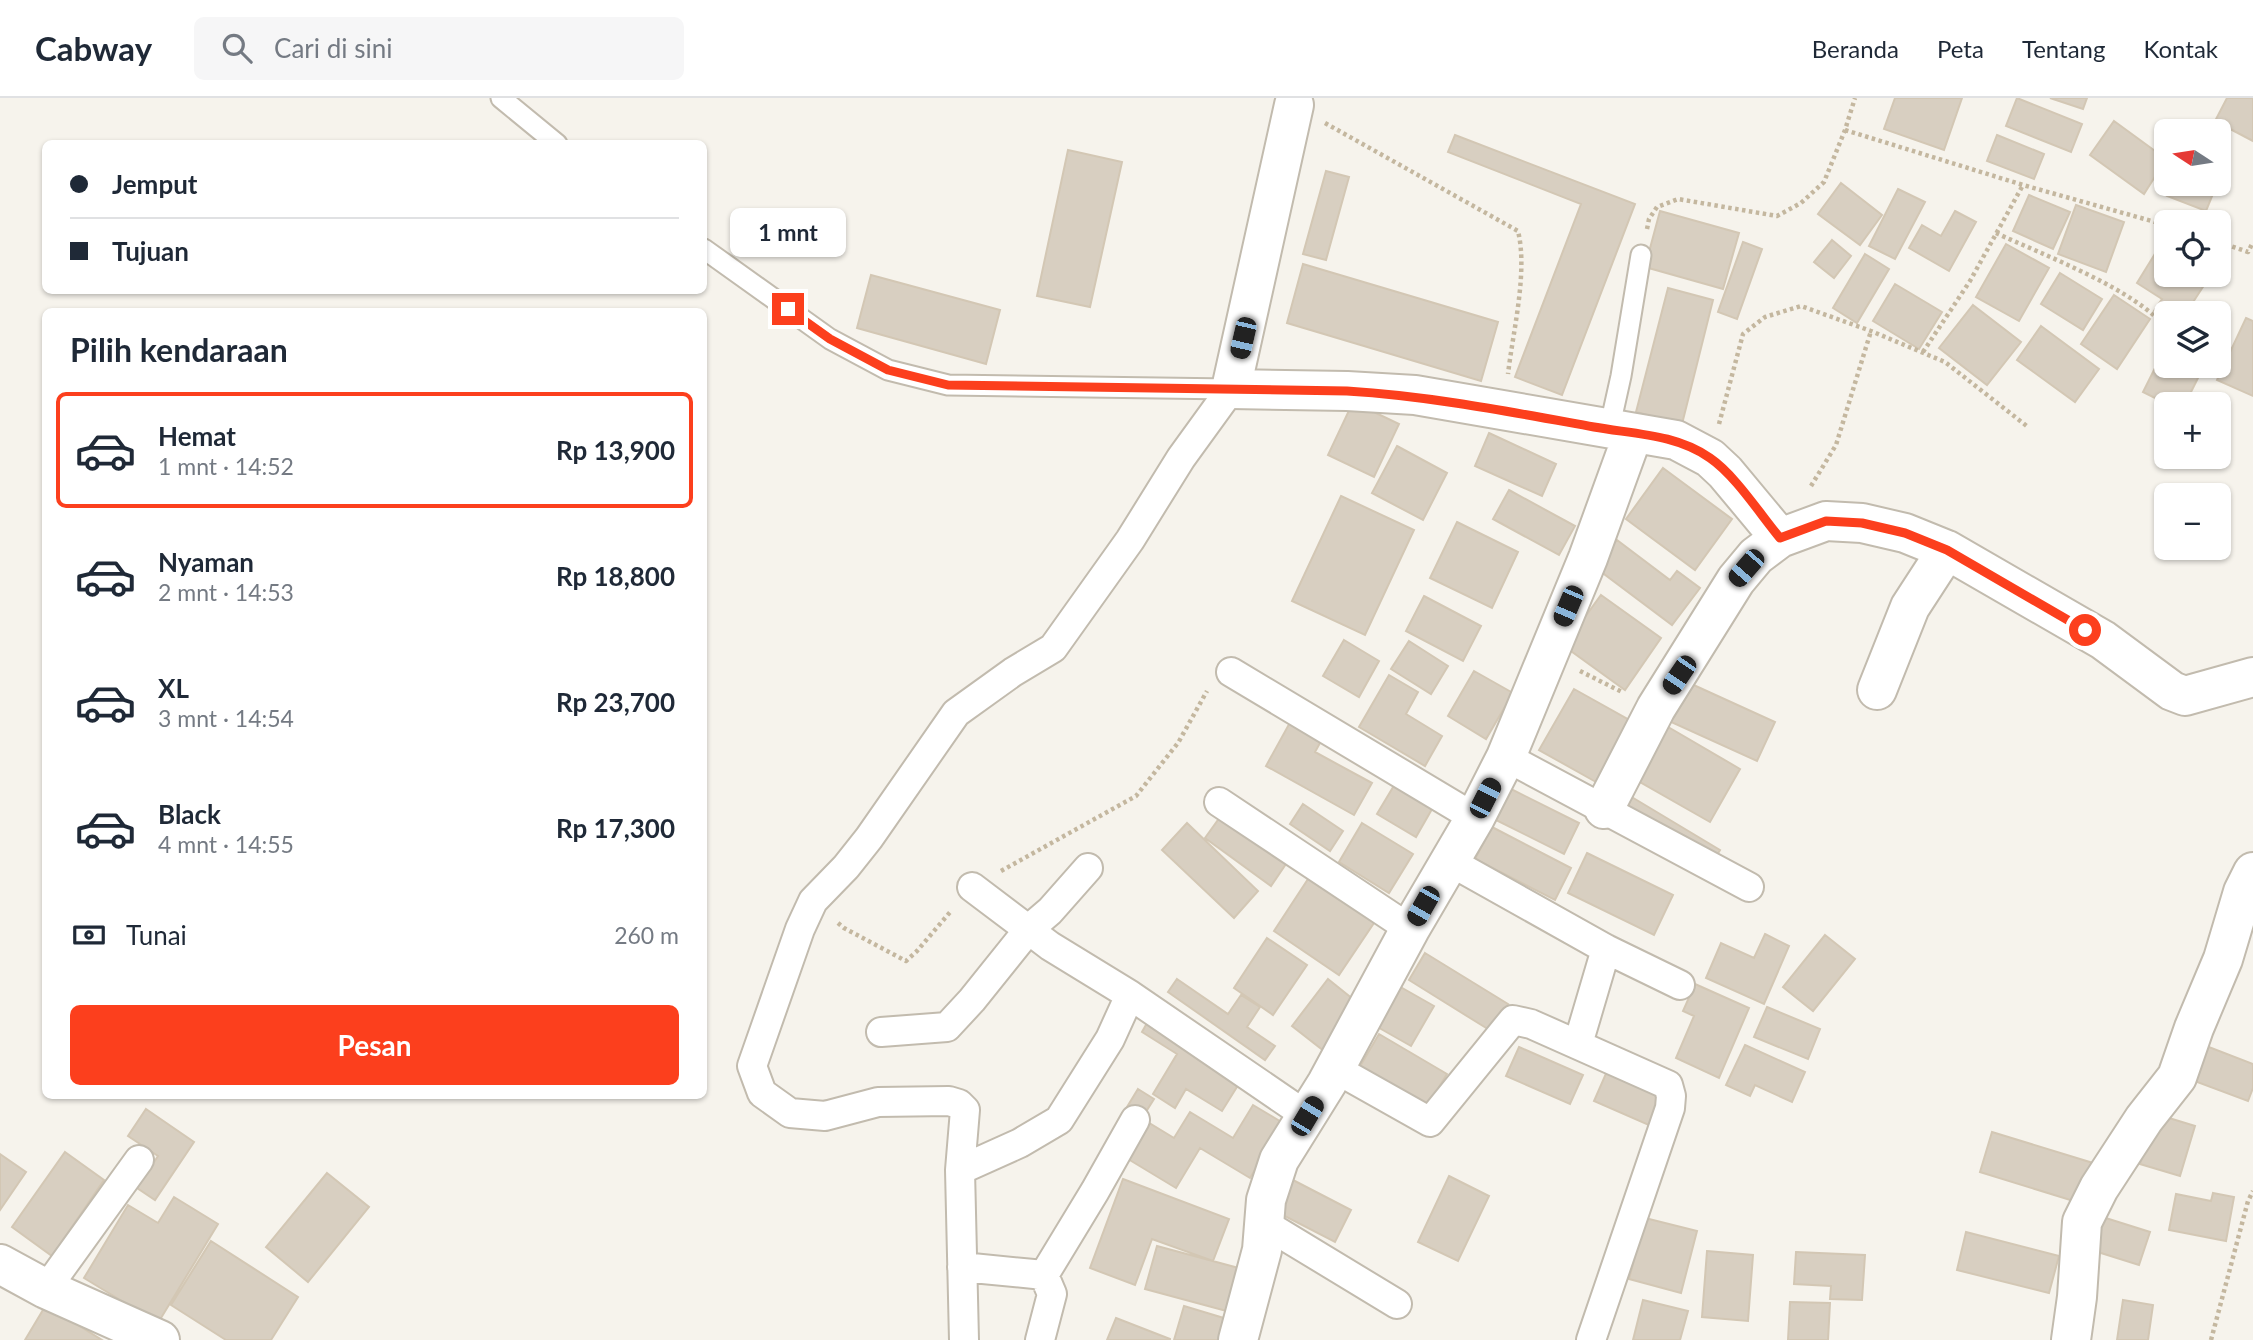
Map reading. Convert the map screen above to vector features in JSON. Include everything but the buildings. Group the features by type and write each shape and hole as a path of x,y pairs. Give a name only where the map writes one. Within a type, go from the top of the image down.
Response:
{"street":[{"path":"964,1340 960,1170 965,1110 959,1104 949,1101 878,1102 825,1116 790,1113 762,1093 752,1066 800,929 813,901 869,838 956,713 1053,648 1130,540 1181,458 1231,389 1294,102"},
{"path":"1231,389 1401,394 1676,440 1710,458 1725,472 1768,547"},
{"path":"1238,1340 1262,1250 1266,1200 1279,1160 1307,1116 1410,929 1475,818 1506,757 1588,558 1621,432"},
{"path":"1604,809 1656,708 1736,580 1768,547 1826,521 1862,523 1905,533 1947,550 2103,640 2172,691 2185,696 2253,677"},
{"path":"1877,690 1910,607 1947,550"},
{"path":"1231,672 1475,818"},
{"path":"1506,757 1749,887"},
{"path":"1219,802 1410,929"},
{"path":"1449,861 1606,949 1680,985"},
{"path":"881,1032 947,1027 1029,929 1050,911 1088,868"},
{"path":"2071,1340 2082,1223 2099,1188 2144,1119 2177,1077 2223,959 2243,892 2253,872"},
{"path":"972,887 1050,946 1130,995 1307,1116"},
{"path":"1578,1044 1606,949"},
{"path":"960,1170 1020,1143 1059,1120 1110,1039 1130,995"},
{"path":"1334,1068 1430,1122 1513,1020 1531,1024 1668,1085 1670,1108 1591,1340"},
{"path":"1044,1275 1135,1120"},
{"path":"46,1289 139,1160"},
{"path":"1265,1224 1397,1304"},
{"path":"0,1264 46,1289 160,1340"},
{"path":"962,1267 1044,1275"},
{"path":"1040,1340 1052,1294 1044,1275"}],"lane":[{"path":"501,98 552,140"},
{"path":"707,251 830,339 888,370 948,385 1231,389"},
{"path":"1621,432 1621,376 1642,255"}],"path":[{"path":"1642,255 1649,219 1657,207 1678,199 1777,216 1801,204 1824,182 1855,98"},
{"path":"1294,102 1518,231 1522,248 1521,269 1503,410"},
{"path":"1845,131 2154,222"},
{"path":"1923,352 1970,281 2022,185"},
{"path":"1996,233 2110,286 2154,315"},
{"path":"2231,246 2250,253 2253,242"},
{"path":"1710,458 1743,334 1765,317 1801,306 1945,362 2028,427"},
{"path":"1808,491 1836,445 1871,331"},
{"path":"1548,655 1656,708"},
{"path":"813,901 844,929 906,961 972,887 1136,796 1178,743 1214,678 1231,672"},
{"path":"2211,1340 2227,1273 2253,1191"}],"route":[{"path":"788,309 830,339 888,370 948,385 1392,394 1676,440 1710,458 1725,472 1780,538 1826,521 1862,523 1905,533 1947,550 2085,630"}]}
